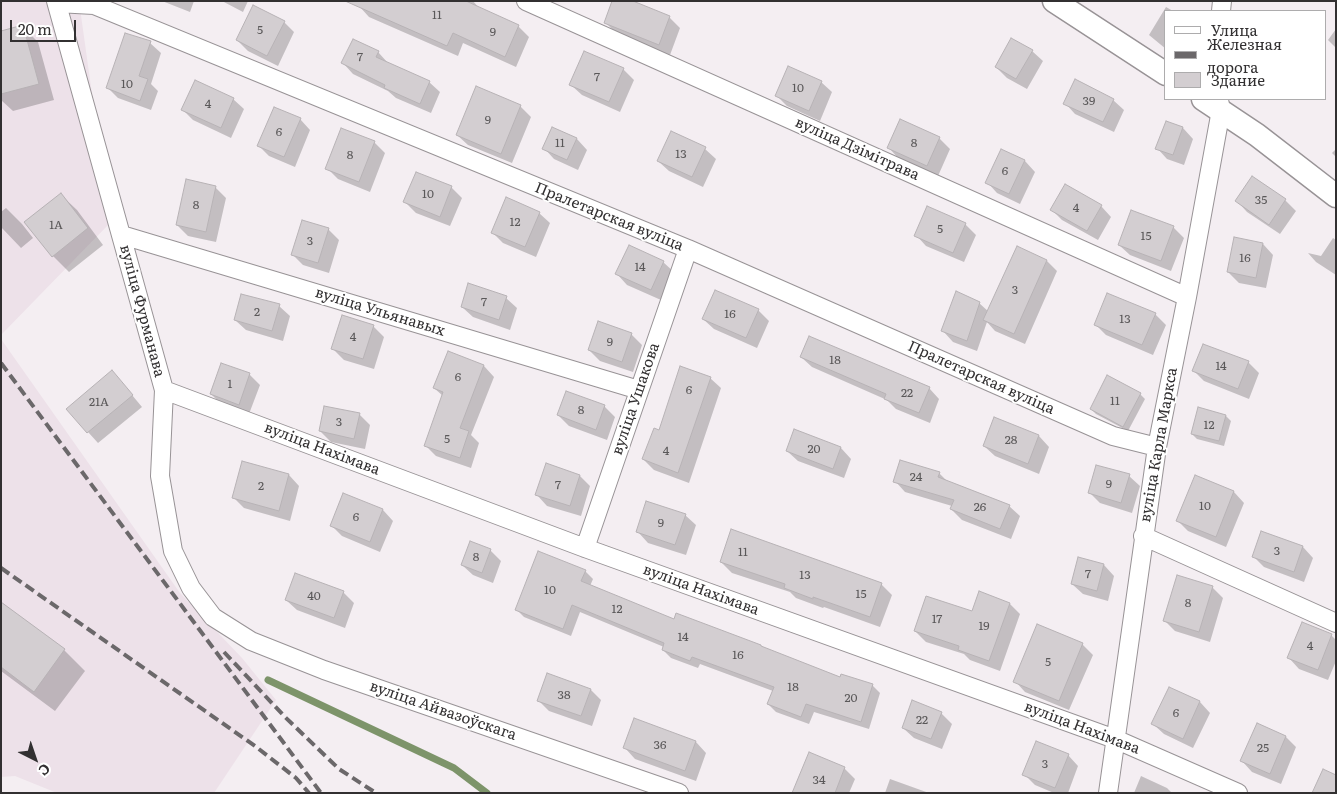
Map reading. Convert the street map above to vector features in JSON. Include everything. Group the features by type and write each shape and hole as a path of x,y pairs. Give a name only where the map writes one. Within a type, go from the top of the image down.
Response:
{"street":[{"name":"вуліца Дзімітрава","path":"526,1 1188,298"},
{"path":"1054,1 1164,73"},
{"name":"вуліца Фурманава","path":"56,2 164,390 160,476 173,551 191,588 213,617"},
{"name":"Пралетарская вуліца","path":"56,2 94,6 688,249 1113,436 1157,447"},
{"name":"вуліца Карла Маркса","path":"1108,793 1143,536 1157,447 1188,298 1214,103"},
{"path":"1214,103 1336,196"},
{"name":"вуліца Ульянавых","path":"122,235 639,390"},
{"name":"вуліца Ушакова","path":"585,548 688,249"},
{"name":"вуліца Нахімава","path":"164,390 585,548 1115,739 1238,793"},
{"path":"1143,536 1336,623"},
{"name":"вуліца Айвазоўскага","path":"213,617 251,641 324,670 679,793"}],"shaded area":[{"path":"1,1 79,1 110,223 1,335"},
{"path":"1,339 180,593 242,658 276,700 214,793 57,793 15,776 1,777"}],"building":[{"path":"345,1 466,1 519,25 505,57 453,33 447,46"},
{"path":"612,1 633,1 670,16 659,45 604,23"},
{"path":"253,5 285,21 267,56 236,40"},
{"path":"23,25 39,84 1,94 1,31"},
{"path":"125,33 151,41 139,76 148,79 140,101 106,88"},
{"path":"1011,38 1033,50 1016,79 995,67"},
{"path":"353,39 379,51 376,57 430,81 420,104 384,88 385,85 341,63"},
{"path":"584,51 624,68 609,102 569,85"},
{"path":"788,66 822,81 809,111 775,96"},
{"path":"1075,79 1114,99 1103,122 1063,104"},
{"path":"195,80 234,98 221,128 181,110"},
{"path":"476,86 521,105 501,154 456,135"},
{"path":"274,107 301,118 284,157 257,146"},
{"path":"900,119 940,137 927,166 887,148"},
{"path":"1166,121 1183,127 1173,155 1155,149"},
{"path":"552,127 577,138 567,160 542,149"},
{"path":"341,128 375,141 359,182 325,169"},
{"path":"671,131 706,147 692,177 657,161"},
{"path":"1001,149 1025,160 1009,194 985,183"},
{"path":"416,172 452,186 440,217 403,202"},
{"path":"1252,176 1286,199 1269,225 1235,201"},
{"path":"186,179 216,186 206,232 176,225"},
{"path":"1065,184 1102,205 1087,231 1050,210"},
{"path":"61,193 88,228 52,257 24,222"},
{"path":"506,197 540,212 525,247 491,233"},
{"path":"927,206 966,223 953,253 914,236"},
{"path":"1131,210 1174,226 1161,261 1118,245"},
{"path":"302,220 329,228 318,263 291,255"},
{"path":"1234,237 1263,243 1256,278 1227,272"},
{"path":"629,245 664,261 651,290 615,274"},
{"path":"1017,246 1047,260 1014,334 983,320"},
{"path":"468,283 507,296 499,320 461,307"},
{"path":"715,290 759,309 746,338 702,319"},
{"path":"956,291 980,302 967,341 941,331"},
{"path":"1107,293 1156,313 1142,345 1094,325"},
{"path":"241,294 280,304 272,331 234,320"},
{"path":"342,315 374,325 363,359 331,349"},
{"path":"598,321 632,333 622,362 588,350"},
{"path":"809,336 930,387 919,413 884,399 886,394 800,357"},
{"path":"1203,344 1249,361 1238,389 1192,371"},
{"path":"448,351 484,365 460,428 469,431 460,458 424,446 443,392 433,388"},
{"path":"221,363 250,373 239,405 210,394"},
{"path":"680,366 711,377 678,473 642,459 654,428 659,430"},
{"path":"112,370 133,395 87,433 66,409"},
{"path":"1107,375 1141,393 1123,427 1090,409"},
{"path":"566,391 605,405 596,430 557,415"},
{"path":"324,406 360,413 354,439 319,431"},
{"path":"1198,407 1226,415 1219,441 1191,434"},
{"path":"994,417 1039,435 1028,464 983,446"},
{"path":"794,429 841,447 833,469 786,451"},
{"path":"900,460 940,472 938,477 1010,505 1000,529 950,509 954,500 893,482"},
{"path":"242,461 289,474 279,511 232,498"},
{"path":"546,463 580,475 570,506 535,495"},
{"path":"1096,465 1130,474 1121,503 1088,493"},
{"path":"1195,475 1234,491 1216,537 1176,521"},
{"path":"343,493 383,509 370,542 330,526"},
{"path":"646,501 686,514 675,545 636,532"},
{"path":"731,529 882,583 870,617 813,597 813,599 784,588 785,584 720,562"},
{"path":"1261,531 1303,546 1294,572 1252,557"},
{"path":"470,541 491,549 482,573 461,565"},
{"path":"538,551 586,570 581,581 674,619 676,613 840,677 841,674 873,684 861,722 806,704 801,717 767,704 774,687 692,657 690,661 662,650 664,643 572,605 563,629 515,610"},
{"path":"1078,557 1104,564 1097,591 1071,584"},
{"path":"295,573 344,591 334,618 285,600"},
{"path":"1177,575 1213,586 1199,632 1163,621"},
{"path":"979,591 1010,603 989,661 958,650 959,646 914,631 926,596 972,611"},
{"path":"1,602 65,649 34,692 1,667"},
{"path":"1302,622 1332,634 1318,670 1287,658"},
{"path":"1037,624 1083,643 1059,701 1013,682"},
{"path":"547,673 591,689 581,716 537,701"},
{"path":"1169,687 1200,701 1183,739 1151,724"},
{"path":"912,700 942,712 931,739 902,728"},
{"path":"634,718 696,741 685,771 623,748"},
{"path":"1257,723 1286,736 1270,774 1240,761"},
{"path":"1036,741 1069,754 1055,788 1022,775"},
{"path":"809,752 845,767 835,793 792,793"},
{"path":"1323,769 1336,775 1336,793 1312,793"}],"waterway":[{"path":"268,680 454,768 487,793"}],"railway":[{"path":"1,363 321,793"},
{"path":"1,568 255,746 296,778 309,793"},
{"path":"224,652 285,717 339,769 376,793"}]}
